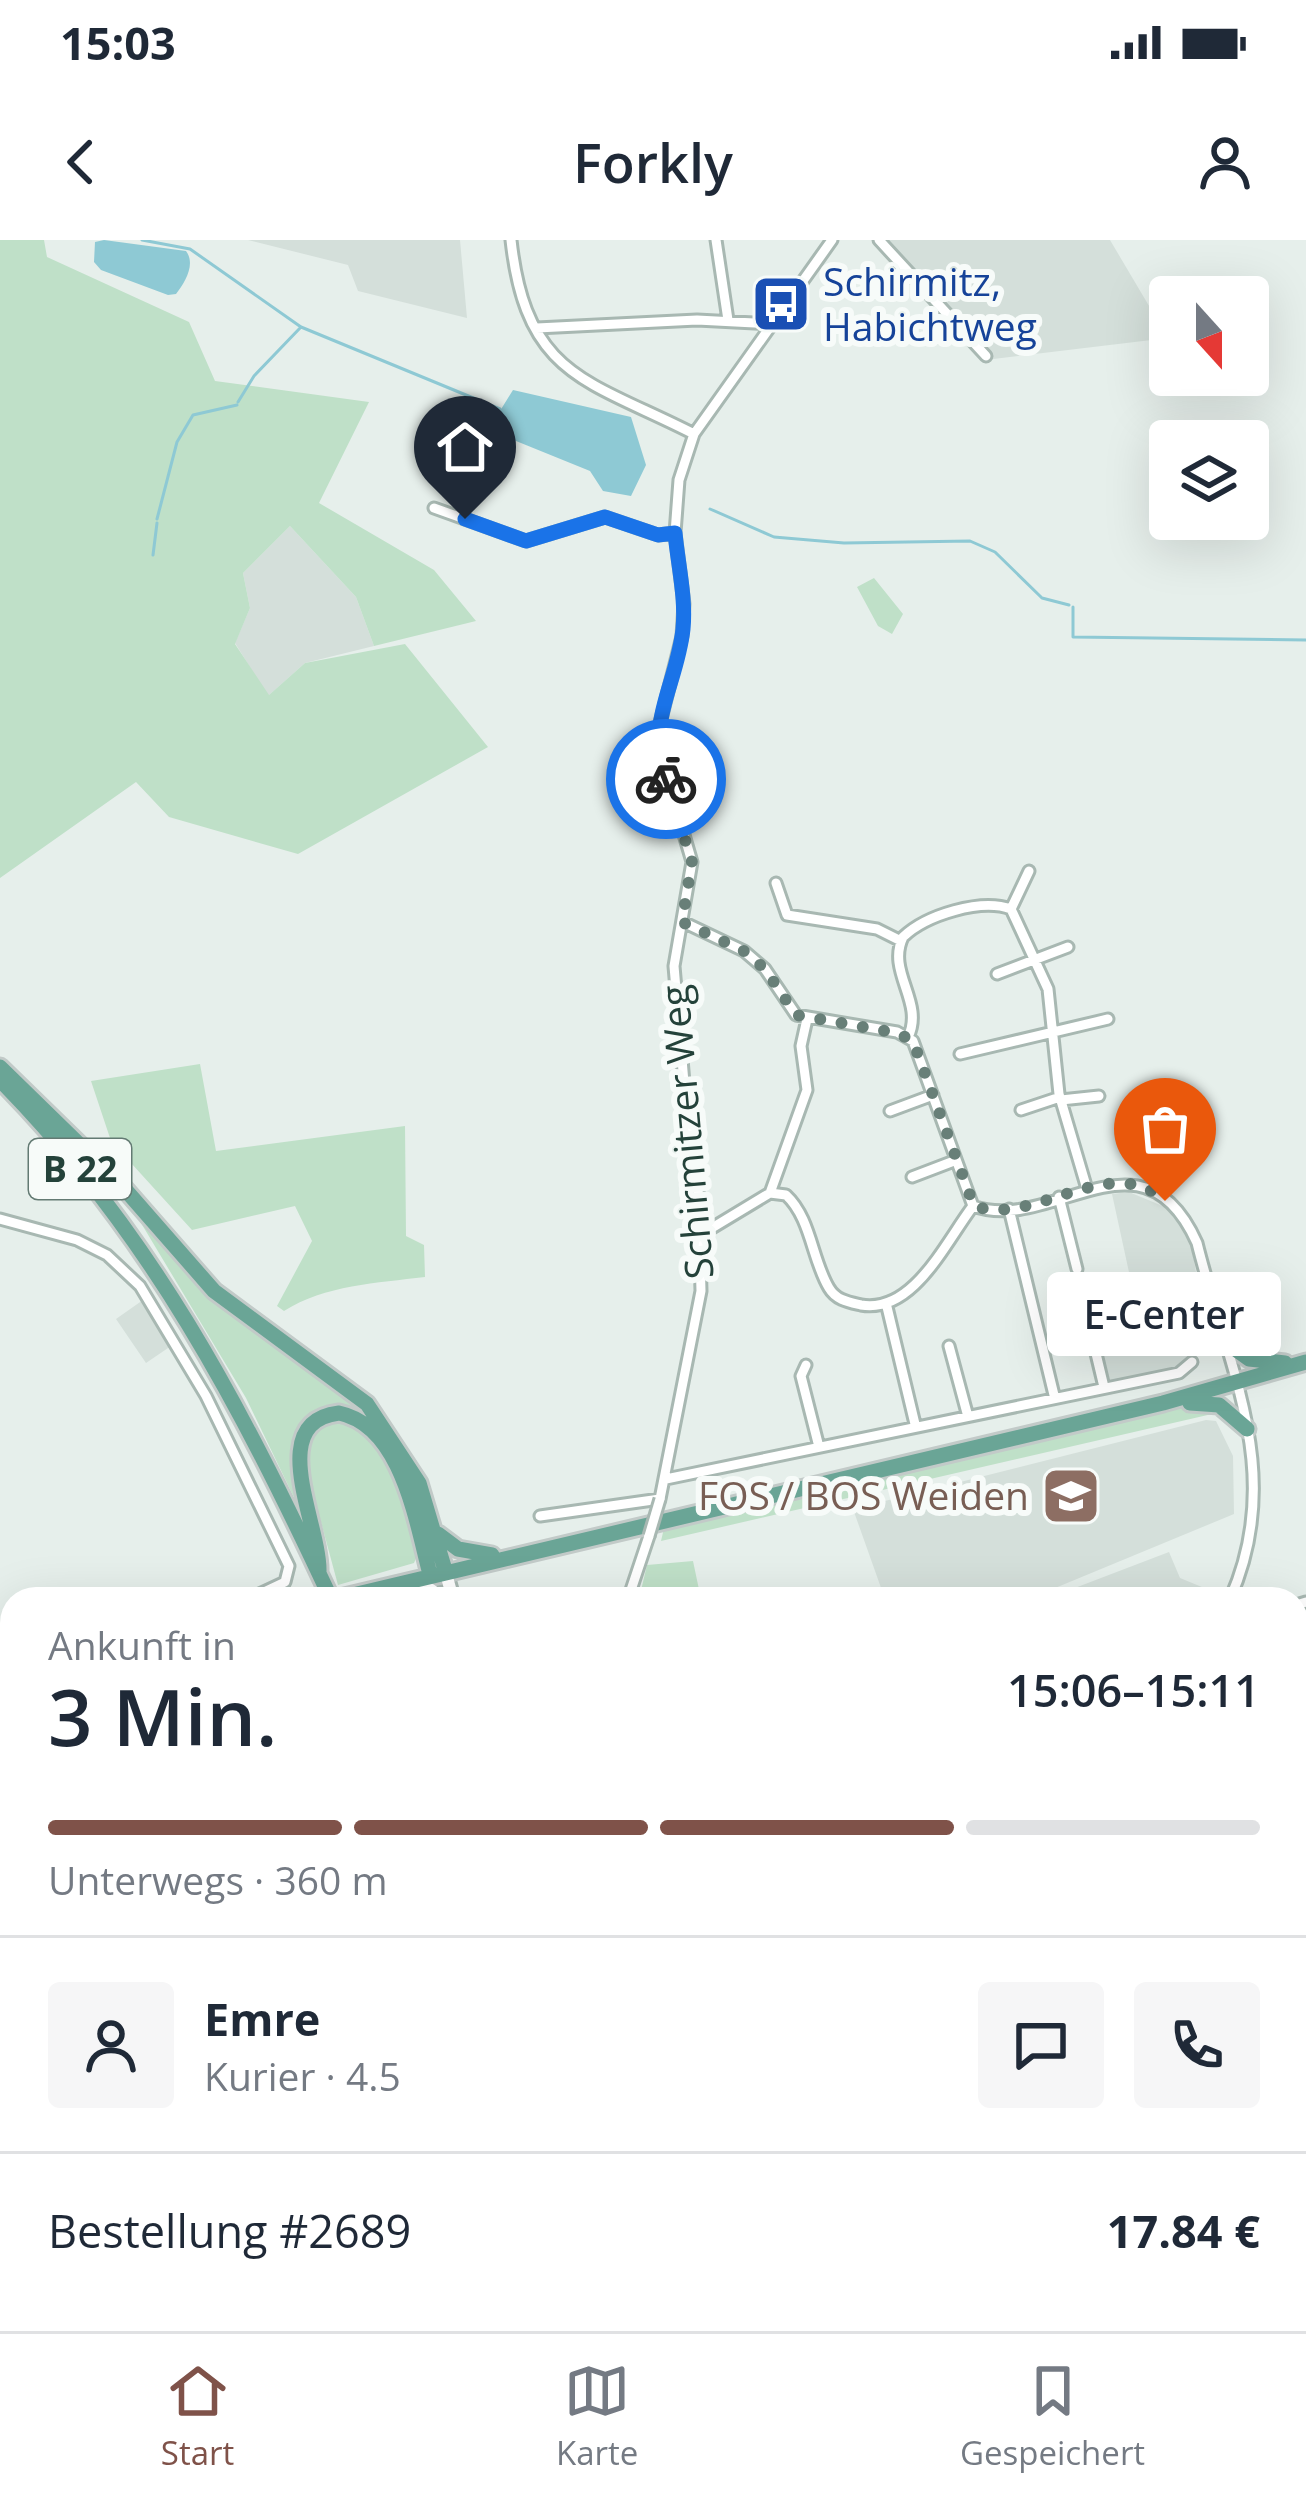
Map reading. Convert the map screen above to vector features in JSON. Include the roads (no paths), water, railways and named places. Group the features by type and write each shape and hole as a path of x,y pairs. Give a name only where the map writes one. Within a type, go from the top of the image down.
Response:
{"main road":[{"path":"0,1067 59,1119 234,1308 320,1364 367,1404 404,1454 435,1530 437,1572"},
{"name":"B 22","path":"0,1080 96,1187 189,1318 326,1587"},
{"path":"1220,1337 1249,1358 1303,1363"},
{"path":"379,1587 1163,1403 1303,1363"},
{"path":"1163,1403 1219,1405 1247,1429"},
{"path":"321,1578 320,1550 298,1448 308,1426 339,1413 366,1426 391,1459 437,1572"},
{"path":"435,1530 458,1549 501,1556"}],"street":[{"path":"511,240 519,294 557,360 586,384 694,434"},
{"path":"716,240 728,320"},
{"path":"434,508 526,541 605,517 658,535 675,533 679,480 694,434 832,240"},
{"path":"879,240 928,287 986,356"},
{"path":"537,328 728,320 772,324"},
{"name":"Schirmitzer Weg","path":"632,1587 666,1479 698,1320 702,1234 675,991 682,922 691,891 691,849 662,768 657,724 682,636 675,533"},
{"path":"1011,909 1029,872"},
{"path":"776,884 787,915 877,929 901,941"},
{"path":"974,1206 908,1037 914,1013 898,966 901,941 915,927 981,905 1011,909"},
{"path":"1011,909 1036,959 1055,1031 1060,1099 1087,1189"},
{"path":"682,922 744,951 765,969 789,1010 807,1018 908,1037"},
{"path":"998,974 1068,947"},
{"path":"770,1193 807,1090 801,1046 807,1018"},
{"path":"960,1054 1108,1019"},
{"path":"890,1111 933,1095"},
{"path":"1021,1110 1060,1099 1099,1096"},
{"path":"912,1177 954,1161"},
{"path":"974,1206 1010,1209 1120,1184 1146,1188 1180,1214 1197,1243 1258,1484 1255,1515 1235,1587"},
{"path":"702,1234 770,1193 786,1195 797,1208 830,1291 846,1302 887,1307 903,1297 974,1206"},
{"path":"1059,1197 1076,1270"},
{"path":"1010,1209 1054,1395"},
{"path":"0,1219 60,1232 107,1255 157,1312 206,1396 289,1566 285,1582 274,1587"},
{"path":"887,1307 915,1424"},
{"path":"1087,1316 1104,1387"},
{"path":"949,1346 967,1412"},
{"path":"666,1479 967,1412 1179,1373 1192,1362"},
{"path":"806,1365 801,1376 818,1443"},
{"path":"540,1516 660,1499"},
{"path":"437,1572 441,1587"},
{"path":"437,1572 446,1587"},
{"path":"387,1585 421,1587"}],"water":[{"path":"95,242 186,251 190,267 186,279 176,294 168,295 101,270 94,262"},
{"path":"513,390 631,417 646,465 631,496 603,491 590,471 496,433 495,419"}],"waterway":[{"path":"142,240 190,249 301,327 500,409"},
{"path":"238,402 254,376 301,327"},
{"path":"157,519 177,442 193,415 237,405"},
{"path":"710,509 774,537 844,543 970,541 995,552 1042,598 1069,605"},
{"path":"153,555 157,523"},
{"path":"1073,607 1073,637 1306,640"}],"place":[{"name":"Schirmitz, Habichtweg","path":"781,304"},
{"name":"E-Center","path":"1165,1201"},
{"name":"FOS / BOS Weiden","path":"1071,1496"}]}
